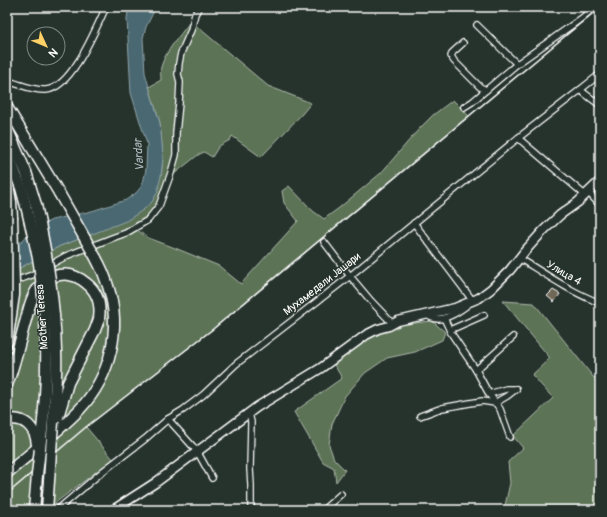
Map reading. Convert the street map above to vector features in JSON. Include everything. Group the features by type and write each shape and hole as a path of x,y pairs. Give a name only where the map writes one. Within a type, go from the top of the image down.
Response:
{"highway":[{"path":"7,107 96,258 109,287 113,312 113,340 110,356 104,372 92,394 81,408 58,430 7,473"},
{"name":"Mother Teresa","path":"7,128 26,172 36,205 50,271 56,336 56,383 47,510"},
{"name":"Mother Teresa","path":"7,151 21,188 27,210 39,263 43,300 46,370 34,510"},
{"path":"7,179 12,217 10,286 14,295 7,342"},
{"path":"7,385 33,297 40,286 48,278 59,274 77,277 86,283 93,289 98,298 100,309 99,319 68,383 59,413 52,448"},
{"path":"7,420 23,422 34,432 37,442 36,475"}],"main road":[{"path":"113,510 155,483 257,407 321,368 366,335 398,322 455,308 479,298 491,289 510,270 544,230 560,215 578,202 600,181"}],"street":[{"path":"7,81 38,90 47,90 60,84 76,65 106,7"},
{"path":"10,286 12,282 32,275 66,256 126,233 148,220 159,206 176,155 176,133 180,82 178,74 181,53 199,7"},
{"path":"464,107 517,64 582,18 594,7"},
{"path":"478,26 517,64"},
{"path":"463,43 453,52 451,56 454,61 480,87 486,90"},
{"name":"Мухамедали Јашари","path":"57,510 168,419 203,395 236,364 350,276 518,138 600,74"},
{"path":"580,90 600,105"},
{"path":"518,138 600,205"},
{"path":"414,223 471,302 454,314 444,318 434,319 427,315"},
{"path":"324,242 371,301 393,324"},
{"name":"Улица 4","path":"519,258 575,292 600,303"},
{"path":"450,330 484,315"},
{"path":"444,318 489,394 500,409 510,437"},
{"path":"476,370 513,337"},
{"path":"420,416 442,408 470,403 482,401 495,403 516,389 506,389 489,394"},
{"path":"249,413 251,422 251,510"},
{"path":"168,419 197,451 212,478"},
{"path":"323,510 341,494"}],"green space":[{"path":"189,23 193,23 268,86 311,103 261,157 232,136 230,140 219,146 212,157 204,152 198,155 169,178 152,214 134,227 146,237 219,266 241,284 298,221 284,203 282,191 289,186 313,211 324,219 381,173 419,129 433,115 453,100 469,116 213,329 86,427 113,459 46,510 18,510 7,499 7,495 11,491 7,494 7,275 60,246 82,238 161,176 163,158 160,123 149,87 161,80 161,67 163,61 173,44"},
{"path":"503,301 534,303 594,378 600,375 600,510 504,510 510,483 508,462 523,448 513,436 553,398 532,375 550,358"},
{"path":"432,321 445,332 442,340 415,352 387,358 365,373 345,396 332,424 329,445 334,459 345,470 336,482 334,468 323,462 294,412 342,378 333,363 371,336 399,325"}],"water":[{"path":"130,7 156,7 146,27 143,38 145,73 160,123 162,143 163,158 157,193 152,202 126,221 60,246 7,275 7,246 22,241 33,229 52,220 92,211 126,200 136,193 141,187 146,169 147,144 131,93 127,19"}],"building":[{"path":"553,290 560,294 554,302 547,296"}],"railway":[{"path":"7,494 86,427 213,329 600,7"}],"water label":[{"name":"Vardar","path":"139,155"}]}
